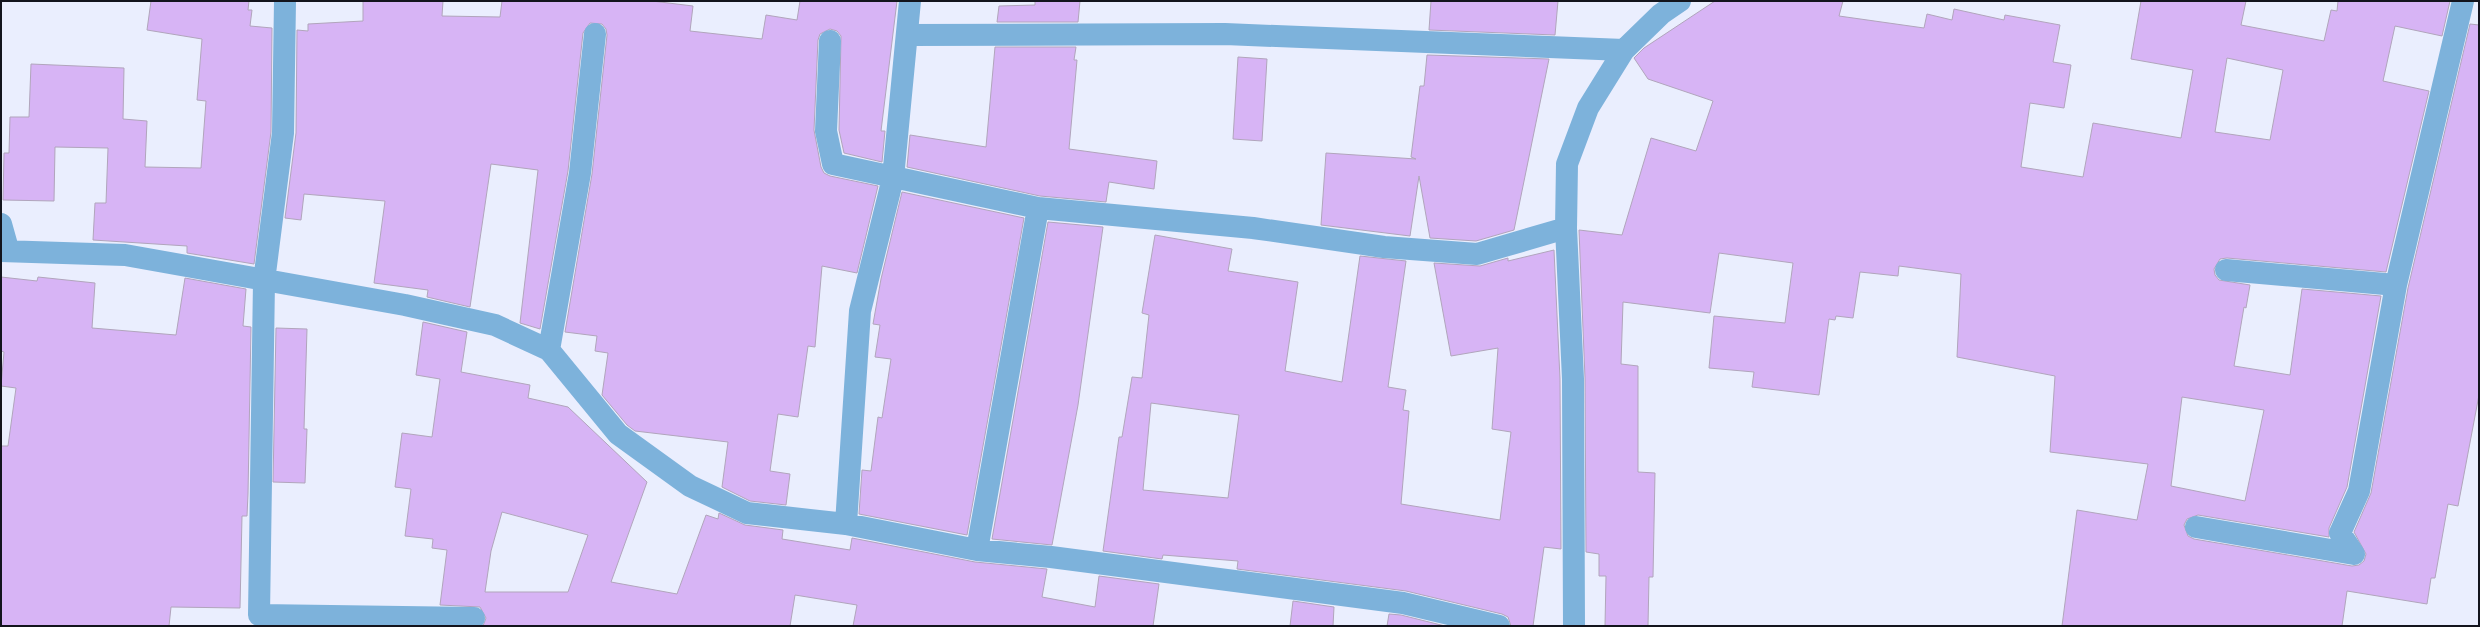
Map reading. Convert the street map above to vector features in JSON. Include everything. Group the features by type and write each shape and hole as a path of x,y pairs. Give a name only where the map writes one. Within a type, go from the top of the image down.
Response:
{"street":[{"path":"285,1 282,133 264,280 259,615 474,618"},
{"path":"846,524 860,311 893,178 910,1"},
{"path":"1574,626 1573,379 1566,228 1567,164 1588,108 1624,50 1661,14 1680,1"},
{"path":"2196,527 2354,554 2340,533 2359,491 2396,285 2463,1"},
{"path":"549,350 580,173 595,34"},
{"path":"907,35 1224,34 1624,50"},
{"path":"830,41 826,131 833,164 1038,208 1253,228 1384,247 1477,254 1566,228"},
{"path":"976,550 1038,208"},
{"path":"1,224 4,250 125,255 405,305 495,325 549,350 618,434 690,486 747,513 846,524 976,550 1051,557 1402,603 1499,626"},
{"path":"2226,270 2396,285"}],"building":[{"path":"151,1 249,1 248,10 252,10 250,26 272,28 271,132 254,264 187,253 187,246 93,240 95,203 106,203 108,148 55,147 54,201 3,200 4,153 9,153 10,117 29,117 31,64 124,68 123,119 147,121 145,167 201,168 206,101 197,100 202,39 147,30"},
{"path":"363,1 443,1 442,16 500,17 502,1 652,1 693,6 690,31 762,39 766,15 797,20 800,1 897,1 881,131 885,131 882,162 844,153 839,130 841,36 837,31 830,29 820,34 818,40 814,130 821,167 824,173 830,176 878,186 857,273 822,266 815,347 808,346 798,417 778,414 770,471 790,474 786,505 750,501 722,487 728,442 635,431 627,425 602,395 608,353 595,351 597,336 565,332 592,174 607,35 606,29 602,24 590,23 583,33 568,171 540,329 520,323 538,170 491,164 470,307 427,297 428,290 374,283 385,201 304,194 301,220 285,218 296,133 297,30 308,31 308,24 363,21"},
{"path":"1035,1 1080,1 1078,22 997,22 999,6 1035,5"},
{"path":"1431,1 1558,1 1555,35 1429,30"},
{"path":"1715,1 1843,1 1839,16 1924,28 1927,14 1952,20 1954,9 2004,20 2005,15 2060,25 2053,62 2071,65 2064,108 2030,103 2021,167 2083,177 2093,123 2181,138 2193,70 2131,59 2141,1 2246,1 2241,25 2324,41 2331,10 2337,11 2338,1 2450,1 2442,36 2395,26 2383,81 2429,91 2386,272 2227,258 2220,259 2214,269 2215,275 2219,280 2250,285 2246,308 2244,307 2234,366 2290,375 2302,289 2381,296 2347,487 2329,528 2329,537 2198,515 2187,519 2184,525 2188,536 2194,539 2352,566 2359,565 2364,561 2366,554 2354,532 2371,493 2408,288 2470,24 2479,25 2479,395 2458,506 2448,504 2435,578 2431,578 2427,604 2347,591 2342,626 2062,626 2077,510 2137,520 2148,464 2050,452 2055,376 1957,357 1961,274 1899,266 1898,276 1860,272 1853,318 1836,316 1835,320 1829,319 1819,395 1752,387 1754,372 1709,368 1714,316 1785,323 1793,263 1719,253 1710,313 1623,302 1621,364 1638,366 1638,472 1655,473 1653,577 1649,577 1648,626 1605,626 1606,576 1599,576 1599,554 1586,552 1585,378 1579,230 1622,235 1651,138 1696,151 1713,101 1648,79 1634,58 1644,48","holes":["2227,58 2283,70 2270,140 2215,132","2182,397 2264,410 2245,501 2171,486"]},
{"path":"995,47 1076,47 1074,60 1077,60 1069,149 1157,161 1154,189 1109,182 1106,202 1040,196 907,167 910,135 986,147"},
{"path":"1427,55 1549,59 1514,230 1476,241 1430,238 1419,176 1410,236 1321,225 1326,153 1416,159 1411,157 1420,86 1424,86"},
{"path":"1238,57 1267,59 1262,141 1233,139"},
{"path":"902,192 1024,218 967,535 859,514 862,470 871,471 878,417 882,418 891,359 875,357 880,325 873,324 881,279"},
{"path":"1048,222 1103,227 1078,405 1052,545 992,539"},
{"path":"1155,235 1232,249 1228,271 1298,282 1285,371 1342,382 1360,256 1406,261 1388,387 1406,390 1403,410 1409,411 1401,504 1500,520 1511,432 1492,429 1498,348 1451,356 1434,263 1480,266 1508,258 1508,261 1554,250 1560,379 1561,549 1544,547 1533,626 1511,626 1508,617 1502,614 1406,591 1237,569 1238,561 1163,555 1162,559 1103,551 1119,437 1122,437 1132,377 1142,378 1149,315 1142,313","holes":["1151,403 1239,415 1228,498 1143,490"]},
{"path":"1,277 37,281 38,277 95,283 92,328 176,335 185,278 246,289 243,326 251,327 248,494 247,516 242,516 240,608 171,607 169,626 1,626 1,446 8,446 16,388 1,386 4,352 1,351"},
{"path":"423,322 467,332 461,372 530,385 528,398 568,407 647,482 611,582 677,594 706,515 718,519 719,513 745,525 783,530 782,539 850,550 852,538 975,562 1047,569 1042,597 1095,607 1099,576 1159,584 1153,626 853,626 857,605 795,595 790,626 483,626 486,618 480,607 440,605 447,550 432,548 433,539 405,536 411,489 395,487 402,433 432,437 440,379 416,375","holes":["502,512 588,535 568,592 485,592 491,551"]},
{"path":"276,328 307,329 304,429 307,429 305,483 273,482"},
{"path":"1293,601 1334,607 1333,626 1290,626"},
{"path":"1389,614 1401,615 1445,626 1387,626"}]}
